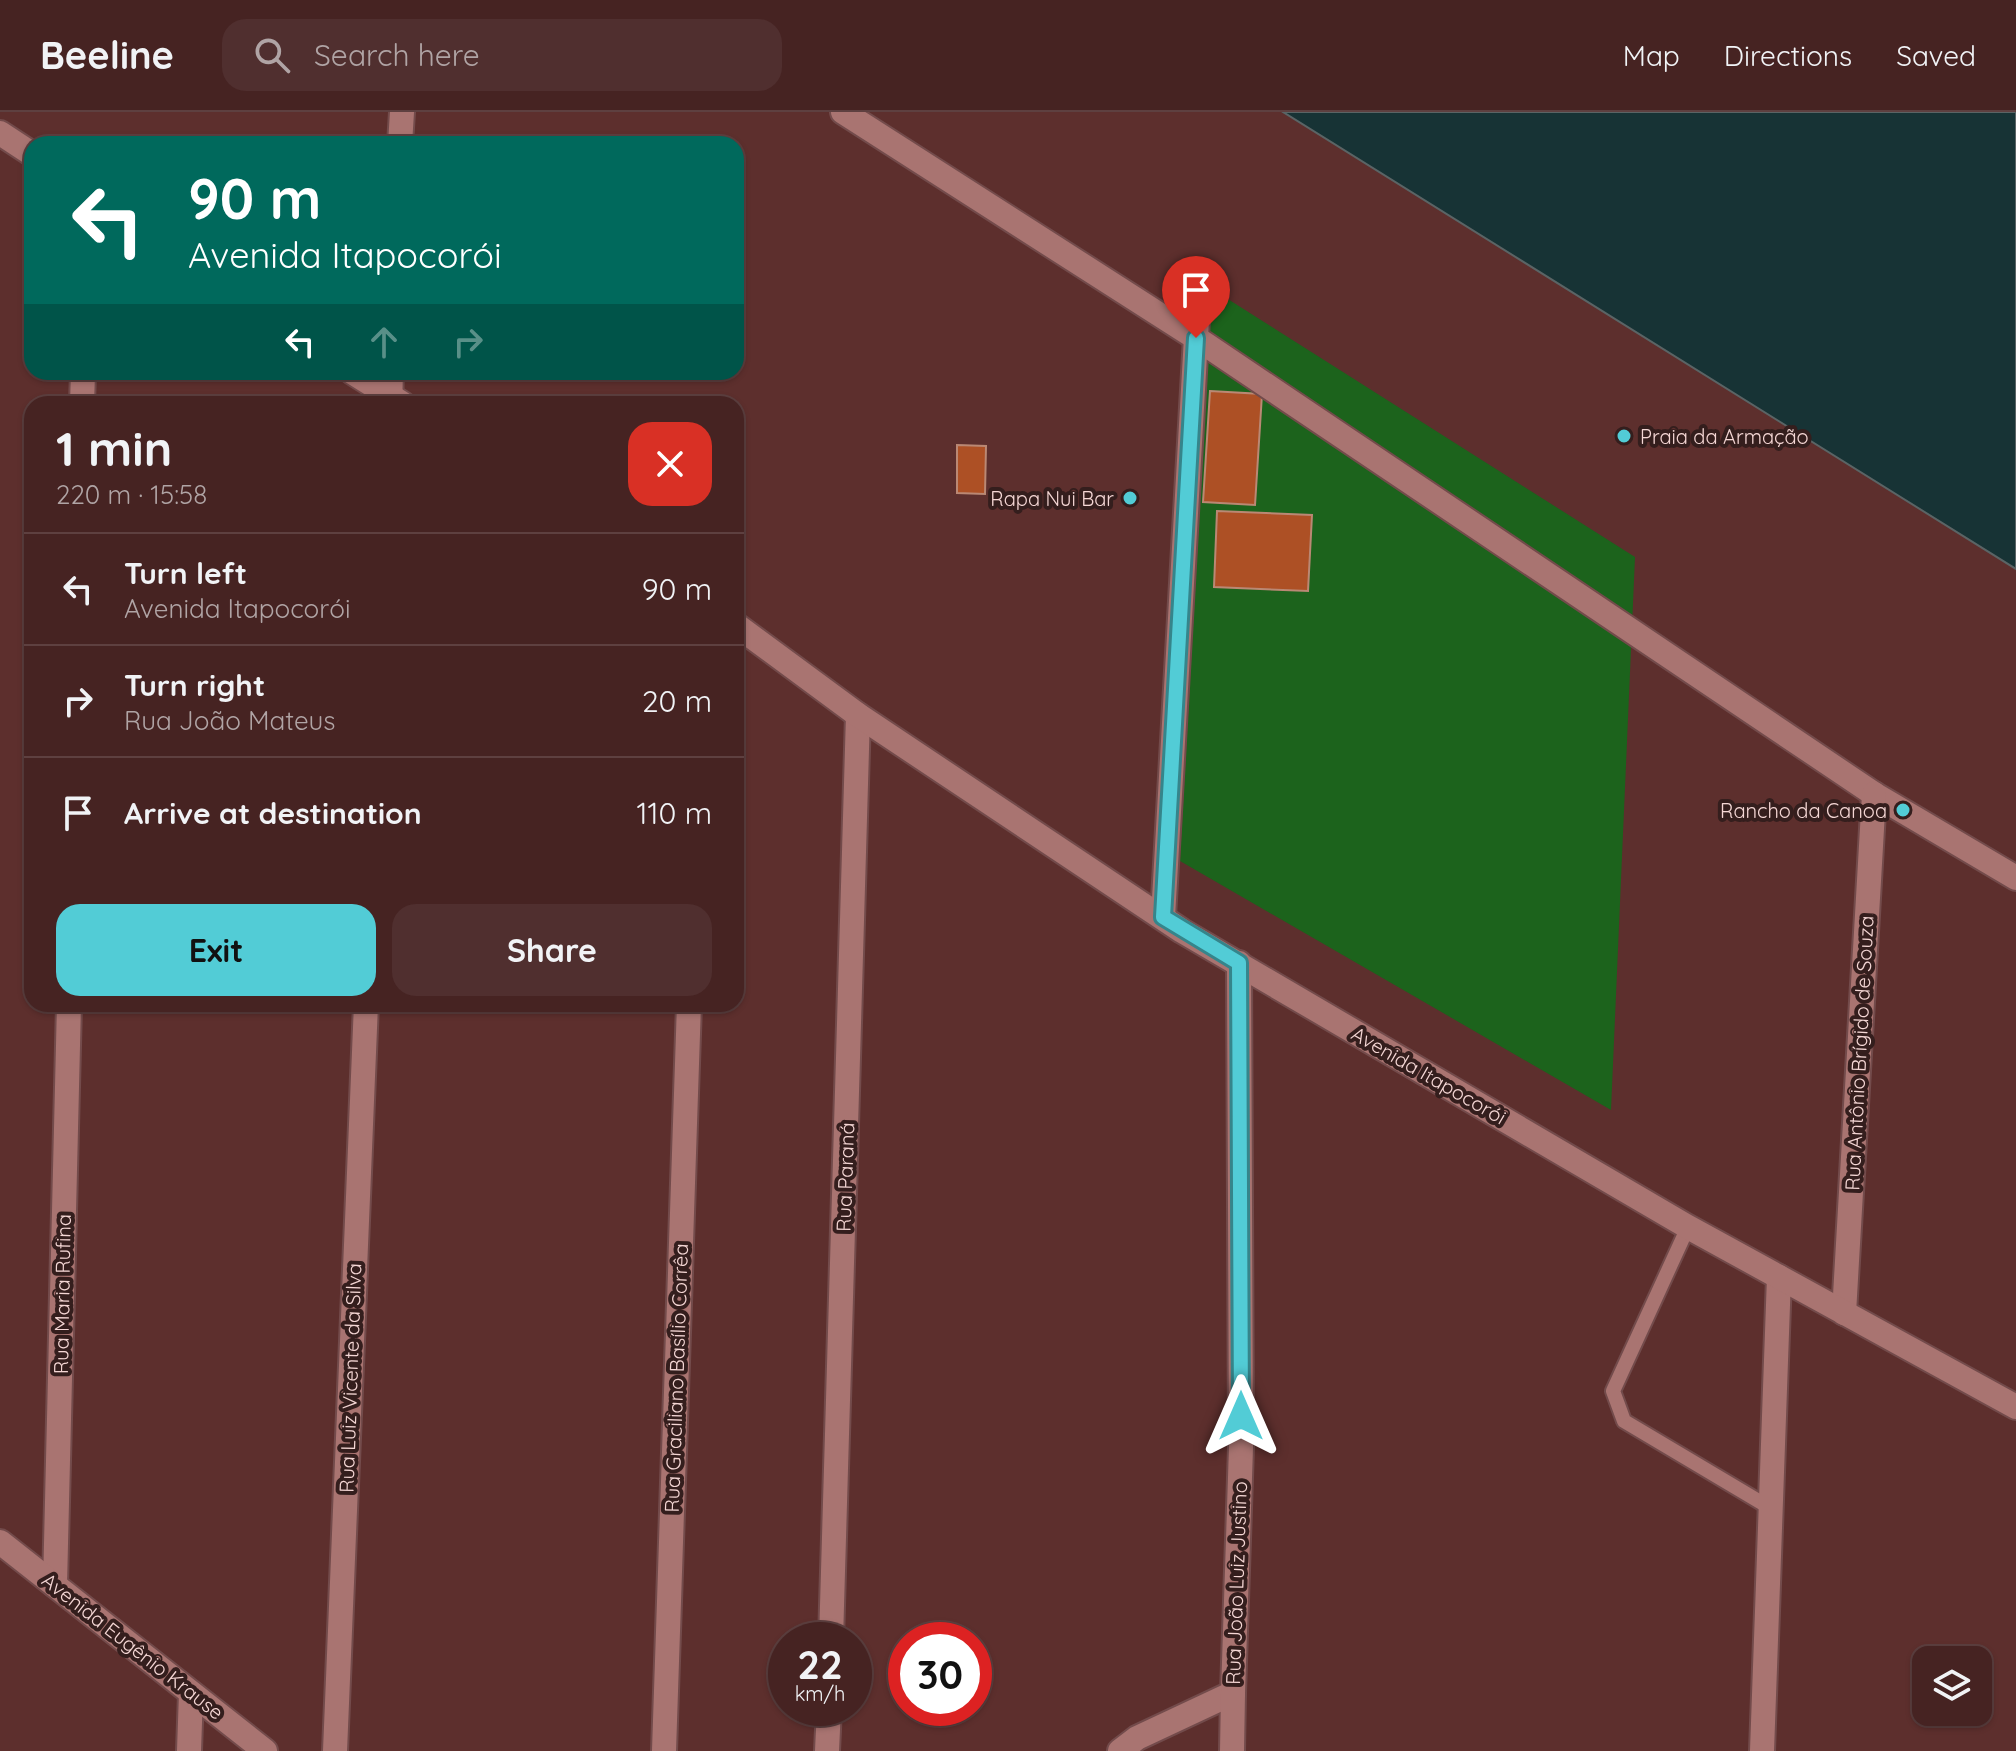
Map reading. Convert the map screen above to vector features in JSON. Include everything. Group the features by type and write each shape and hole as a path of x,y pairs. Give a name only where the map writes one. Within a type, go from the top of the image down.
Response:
{"street":[{"path":"400,136 402,112"},
{"path":"843,112 1196,338 1874,794 2016,878"},
{"path":"0,133 24,149"},
{"path":"1163,917 1198,302"},
{"path":"367,380 394,394"},
{"name":"Avenida Itapocorói","path":"744,631 858,715 1163,917 1688,1227 2016,1407"},
{"name":"Rua Paraná","path":"832,1622 858,715"},
{"name":"Rua Antônio Brígido de Souza","path":"1844,1313 1874,794"},
{"name":"Rua João Luiz Justino","path":"1120,1751 1137,1738 1233,1693 1241,1447 1239,963"},
{"name":"Rua Maria Rufina","path":"55,1585 69,1012"},
{"name":"Rua Luiz Vicente da Silva","path":"335,1751 366,1012"},
{"name":"Rua Graciliano Basílio Corrêa","path":"664,1751 689,1012"},
{"path":"1762,1751 1779,1277"},
{"name":"Avenida Eugênio Krause","path":"0,1542 265,1751"},
{"path":"189,1751 191,1693"},
{"path":"1232,1751 1233,1693"},
{"path":"827,1751 828,1726"}],"lane":[{"path":"1688,1227 1613,1391 1616,1406 1624,1421 1772,1509"}],"green space":[{"path":"1212,289 1635,557 1611,1110 1180,861"}],"water":[{"path":"1283,112 2016,112 2016,569"}],"building":[{"path":"1210,391 1262,394 1255,505 1203,502"},
{"path":"957,445 986,446 985,494 957,493"},
{"path":"1217,511 1312,515 1308,591 1214,587"}],"place":[{"name":"Praia da Armação","path":"1624,436"},
{"name":"Rapa Nui Bar","path":"1130,498"},
{"name":"Rancho da Canoa","path":"1903,810"}],"route":[{"path":"1196,338 1163,917 1239,963 1241,1416"}]}
